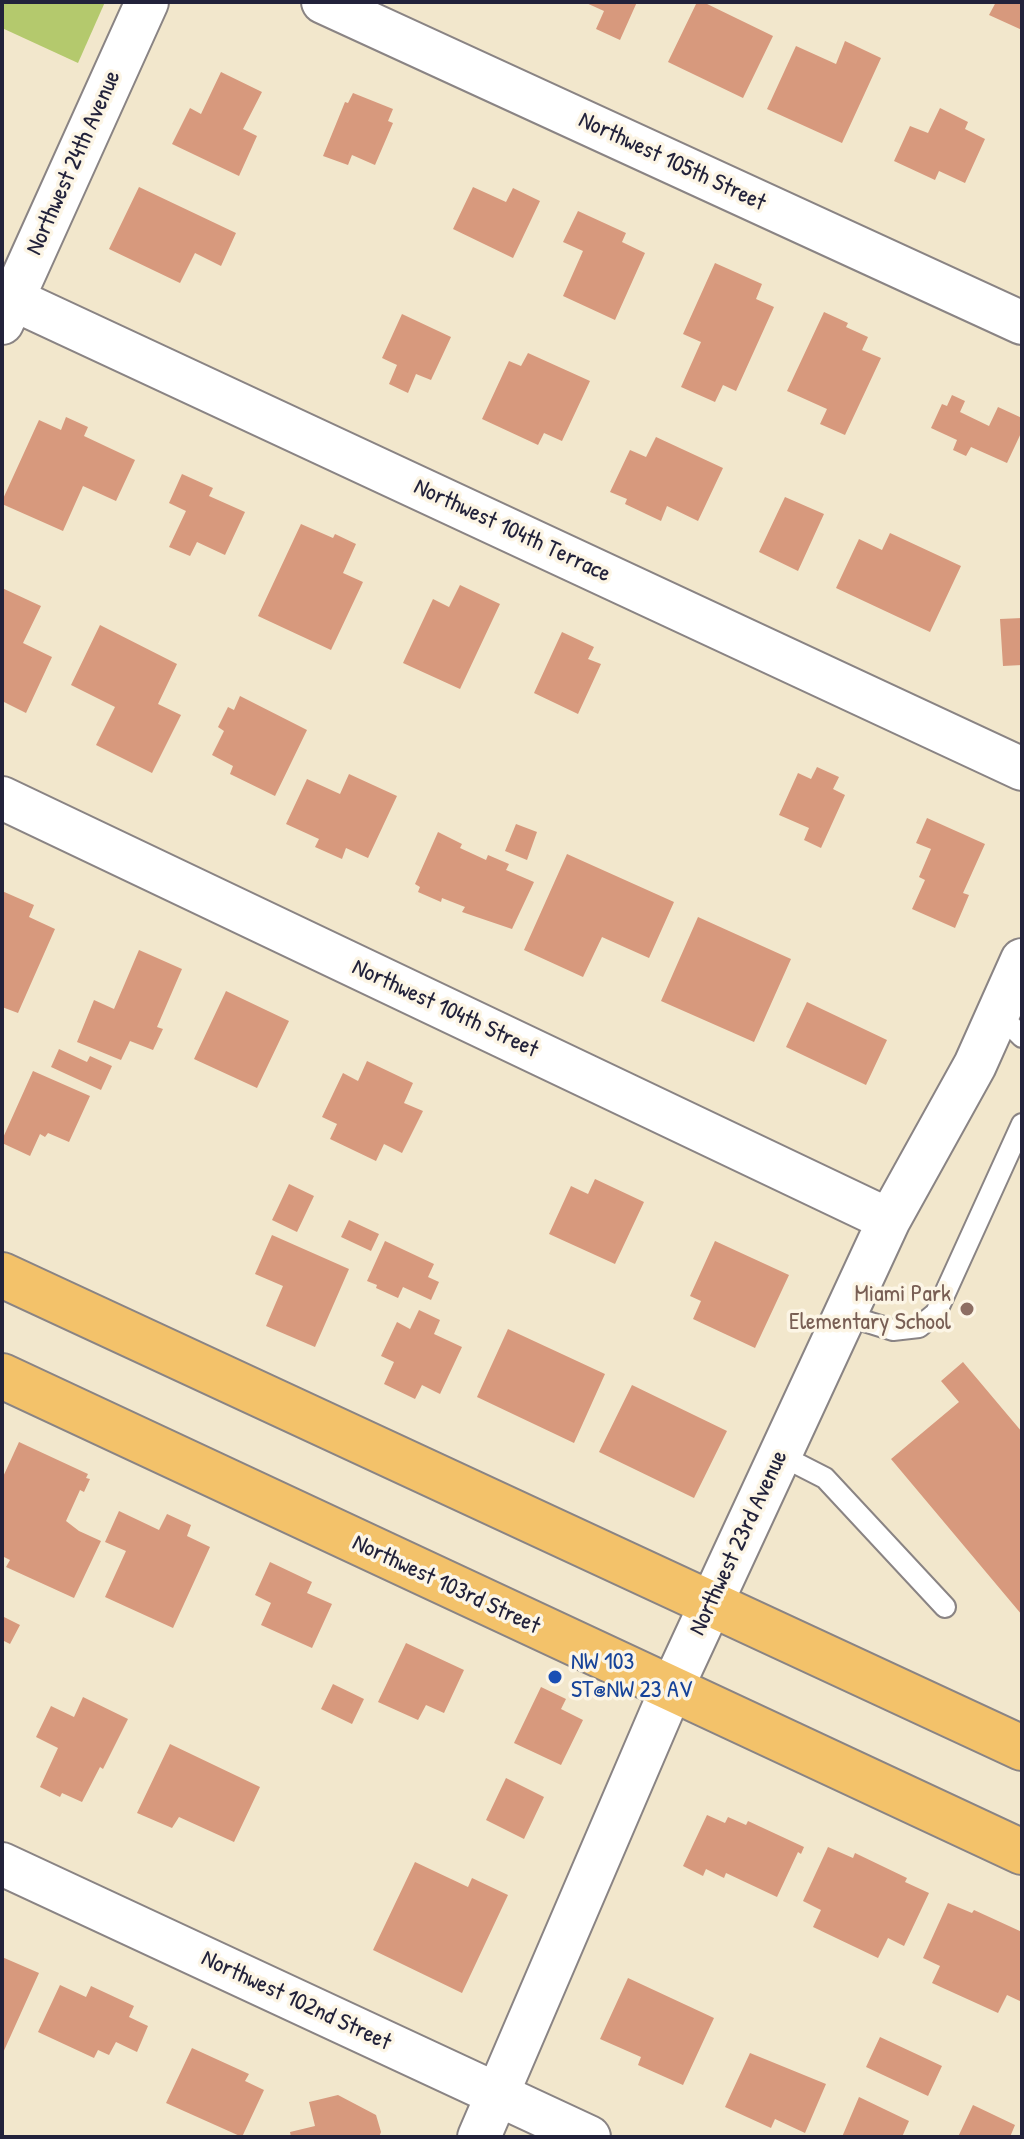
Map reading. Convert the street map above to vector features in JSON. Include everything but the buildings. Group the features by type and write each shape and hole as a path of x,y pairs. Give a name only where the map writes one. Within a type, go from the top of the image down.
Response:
{"main road":[{"path":"2,1275 1022,1748"},
{"name":"Northwest 103rd Street","path":"2,1376 1022,1852"}],"street":[{"name":"Northwest 24th Avenue","path":"6,306 147,2"},
{"name":"Northwest 105th Street","path":"323,2 1022,323"},
{"name":"Northwest 104th Terrace","path":"6,306 1022,769"},
{"name":"Northwest 104th Street","path":"2,798 889,1220"},
{"name":"Northwest 23rd Avenue","path":"479,2137 671,1690 889,1220 975,1065 1010,1025 1022,960"},
{"name":"Northwest 102nd Street","path":"2,1864 589,2137"}],"lane":[{"path":"845,1315 893,1330 919,1327 936,1313 1022,1124"},
{"path":"780,1455 825,1478 945,1607"}],"green space":[{"path":"2,2 105,2 78,63 2,28"}],"place":[{"name":"Miami Park Elementary School","path":"967,1309"},
{"name":"NW 103 ST@NW 23 AV","path":"555,1677"}]}
